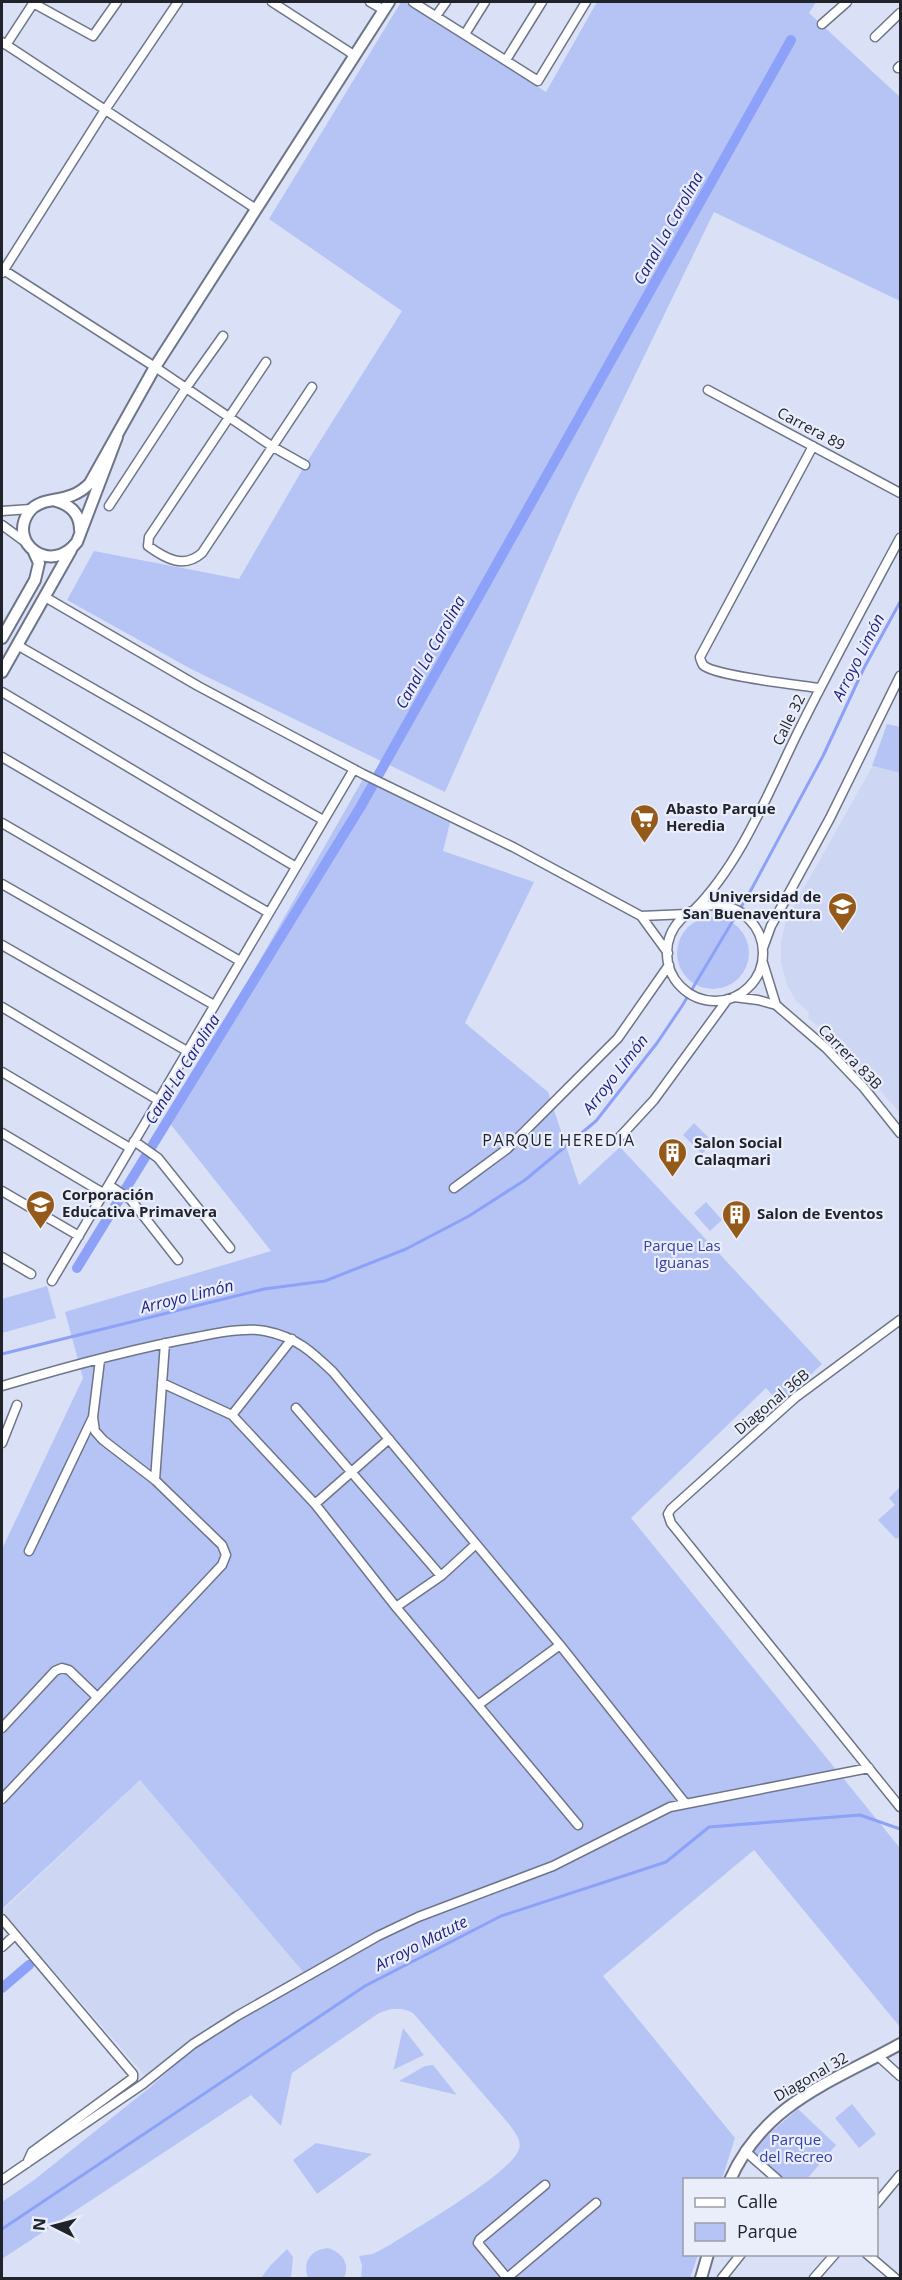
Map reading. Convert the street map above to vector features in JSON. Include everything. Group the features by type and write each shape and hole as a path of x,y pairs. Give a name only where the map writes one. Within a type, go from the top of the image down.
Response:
{"street":[{"path":"117,2 93,36 33,2 4,44 256,208"},
{"path":"178,2 105,110 2,271 155,367 273,447 305,465"},
{"path":"272,2 354,56"},
{"path":"2,638 35,580 39,563 24,535 24,525 31,509 39,503 70,497 82,491 90,483 155,367 386,6 370,2"},
{"path":"413,2 538,81 586,2"},
{"path":"436,16 446,2"},
{"path":"465,34 485,2"},
{"path":"506,60 542,2"},
{"path":"822,24 847,2"},
{"path":"875,38 900,13"},
{"path":"109,506 223,336"},
{"path":"266,362 149,537 148,546 161,555 184,562 193,561 202,552 312,387"},
{"name":"Carrera 89","path":"708,390 900,493"},
{"path":"2,672 80,534 117,437"},
{"path":"813,446 700,657 702,664 709,668 730,674 819,688"},
{"path":"56,500 65,503 77,516 80,534"},
{"path":"2,512 31,509"},
{"path":"2,525 43,556 53,558 71,550"},
{"name":"Calle 32","path":"691,912 710,894 749,830 819,688 900,537"},
{"path":"45,597 198,686 354,770 513,847 641,916 668,954"},
{"path":"17,645 323,820"},
{"path":"763,948 771,926 824,828 900,676"},
{"path":"2,692 296,867"},
{"path":"2,757 269,913"},
{"path":"52,1281 354,770"},
{"path":"2,824 240,961"},
{"path":"2,884 214,1005"},
{"path":"641,916 691,912 716,905 736,910 752,922 759,934 763,948 763,960 776,1005"},
{"path":"691,912 673,931 668,954 669,965 680,986 700,998 711,1001 730,998"},
{"path":"2,945 187,1051"},
{"path":"618,1139 654,1100 730,998 753,982 763,960"},
{"path":"454,1188 507,1149 618,1038 669,965"},
{"name":"Carrera 83B","path":"730,998 758,1000 776,1005 826,1048 864,1088 900,1133"},
{"path":"2,1007 158,1100"},
{"path":"2,1072 158,1158 230,1248"},
{"path":"2,1133 103,1193"},
{"path":"109,1185 131,1200 178,1260"},
{"path":"2,1191 79,1236"},
{"path":"2,1257 32,1274"},
{"name":"Diagonal 36B","path":"869,1768 671,1523 668,1514 796,1397 900,1320"},
{"path":"2,1386 76,1364 219,1333 262,1330 292,1339 307,1348 333,1372 389,1439 560,1645 685,1803"},
{"path":"232,1415 292,1339"},
{"path":"155,1480 165,1343"},
{"path":"2,1799 222,1565 226,1556 222,1545 155,1480 103,1440 95,1431 93,1417 100,1360"},
{"path":"162,1383 232,1415 315,1504 396,1607 578,1825"},
{"path":"2,1443 17,1405"},
{"path":"296,1408 441,1576"},
{"path":"29,1551 93,1417"},
{"path":"315,1504 389,1439"},
{"path":"396,1607 441,1576 476,1544"},
{"path":"478,1705 560,1645"},
{"path":"2,1728 55,1671 62,1668 69,1670 97,1697"},
{"path":"2,2180 143,2084 194,2044 237,2016 378,1936 418,1917 553,1866 670,1807 869,1768 900,1807"},
{"path":"2,1920 133,2074 133,2078 32,2152 27,2163"},
{"path":"2,1947 15,1935"},
{"name":"Diagonal 32","path":"731,2178 745,2151 766,2124 792,2102 900,2044"},
{"path":"878,2056 900,2076"},
{"path":"745,2151 776,2178"},
{"path":"878,2202 900,2175"},
{"path":"545,2185 478,2243 507,2278 596,2203"},
{"path":"701,2278 707,2256"},
{"path":"722,2278 739,2256"},
{"path":"814,2278 832,2256"},
{"path":"869,2256 895,2278"}],"shaded area":[{"name":"Universidad de San Buenaventura","path":"872,767 900,773 900,1113 836,1040 808,1018 809,1012 796,1001 787,985 781,963 781,942 786,920"},
{"path":"140,1780 311,1981 213,2031 153,2085 2,1911"}],"green space":[{"path":"401,2 405,2 546,92 597,2 816,2 809,13 900,97 900,301 714,212 574,501 445,792 191,669 67,600 94,551 239,579 305,465 402,311 269,219"},
{"path":"887,724 900,727 900,773 872,766"},
{"name":"Parque Las Iguanas","path":"363,779 450,823 443,851 534,882 465,1023 548,1092 579,1185 620,1147 822,1364 780,1404 766,1388 631,1518 900,1848 900,2027 754,1850 603,1976 735,2138 722,2178 683,2178 683,2256 698,2256 690,2278 361,2278 362,2265 359,2256 373,2254 388,2246 481,2186 512,2159 520,2146 509,2124 413,2013 396,2009 379,2013 292,2073 281,2126 251,2095 2,2259 2,2202 34,2180 153,2085 213,2031 311,1981 140,1780 2,1909 2,1549 83,1378 65,1312 271,1251 168,1121"},
{"path":"713,917 733,923 743,933 749,953 743,973 733,983 713,989 693,983 683,973 677,953 683,933 693,923"},
{"path":"694,1123 713,1142 702,1154 683,1135"},
{"path":"706,1202 722,1220 710,1231 694,1213"},
{"path":"47,1286 56,1318 2,1333 2,1299"},
{"path":"900,1487 900,1537 896,1539 878,1520 895,1505 889,1498"},
{"path":"403,2028 424,2055 393,2070 394,2068"},
{"path":"433,2065 457,2095 399,2081 425,2066"},
{"path":"852,2104 876,2134 859,2148 835,2118"},
{"name":"Parque del Recreo","path":"798,2109 836,2145 808,2178 781,2178 751,2153"},
{"path":"316,2143 372,2154 317,2194 293,2160"},
{"path":"328,2248 338,2253 344,2260 346,2273 344,2278 308,2278 306,2267 309,2257 317,2251"},
{"path":"287,2249 293,2257 291,2278 261,2278 270,2266"}],"waterway":[{"name":"Canal La Carolina","path":"77,1268 361,806 791,40"},
{"name":"Arroyo Limón","path":"2,1354 264,1289 325,1281 406,1249 469,1216 525,1180 596,1121 657,1043 682,1006 750,892 823,756 864,668 900,602"},
{"name":"Arroyo Matute","path":"2,2229 365,1986 501,1916 666,1862 709,1827 860,1815 900,1829"},
{"path":"2,1988 29,1965"}],"place":[{"name":"Abasto Parque Heredia","path":"645,844"},
{"name":"Universidad de San Buenaventura","path":"842,932"},
{"name":"Salon Social Calaqmari","path":"673,1178"},
{"name":"Corporación Educativa Primavera","path":"41,1230"},
{"name":"Salon de Eventos","path":"736,1240"}],"district":[{"name":"PARQUE HEREDIA","path":"559,1140"}]}
